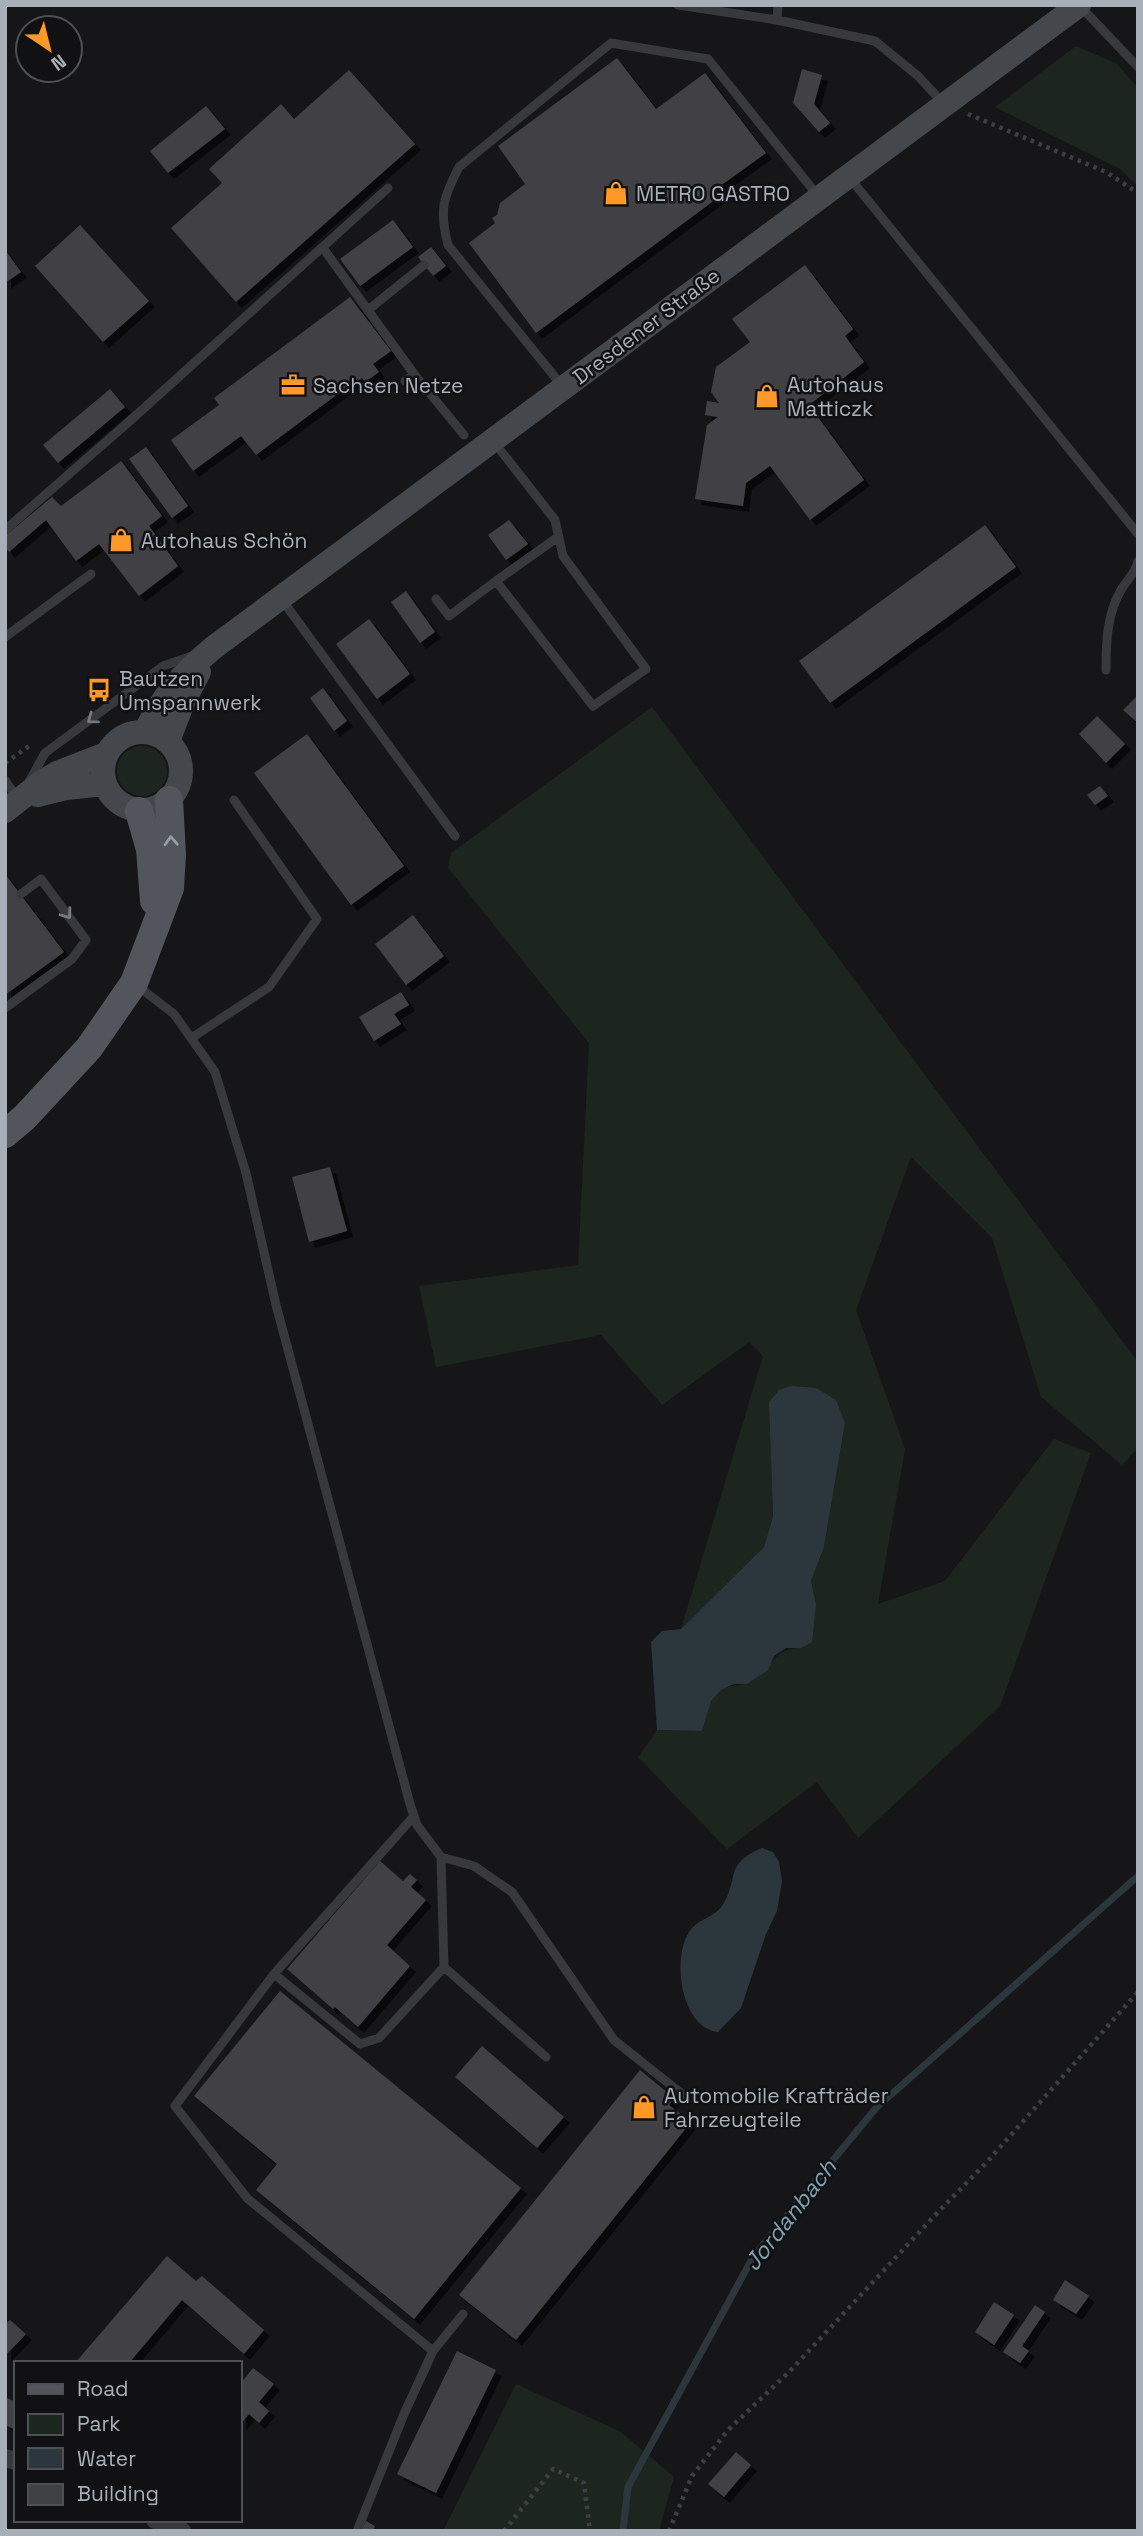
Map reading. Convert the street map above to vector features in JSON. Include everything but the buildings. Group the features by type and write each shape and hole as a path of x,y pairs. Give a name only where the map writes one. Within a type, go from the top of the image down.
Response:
{"main road":[{"name":"Dresdener Straße","path":"145,732 158,705 184,672 213,648 1079,5"},
{"name":"Dresdener Straße","path":"168,741 184,700 213,648"},
{"path":"145,732 159,735 168,741 179,755 182,773 178,788 169,800 154,809 139,811 116,801 104,784 106,754 112,745 121,737 145,732"},
{"path":"12,806 57,773 106,754"},
{"path":"12,806 66,788 104,784"},
{"path":"5,1134 25,1117 89,1048 134,983 170,888 172,854 169,800"},
{"path":"139,811 150,849 154,877 155,928"}],"lane":[{"path":"678,5 777,20 875,41 918,76 944,105"},
{"path":"777,20 778,5"},
{"path":"1079,5 1138,67"},
{"path":"563,388 448,245 442,221 447,192 460,167 611,43 708,59 819,197"},
{"path":"848,176 1138,534"},
{"path":"5,530 117,433 388,188"},
{"path":"323,248 414,374 464,435"},
{"path":"368,310 424,265"},
{"path":"405,382 414,374"},
{"path":"493,440 555,520 563,555 646,668 593,706 496,581"},
{"path":"436,598 449,616 558,537"},
{"path":"1105,670 1110,616 1138,561"},
{"path":"5,637 91,574"},
{"path":"280,598 455,836"},
{"path":"12,806 45,752 163,666 213,648"},
{"path":"5,780 12,806"},
{"path":"193,1037 269,987 317,919 234,800"},
{"path":"5,1008 72,959 86,940 41,879 22,894"},
{"path":"134,983 174,1014 193,1037 215,1072 246,1173 280,1318 414,1816 417,1825 441,1857 444,1968 379,2038 360,2044 274,1974"},
{"path":"414,1816 274,1974 175,2106 247,2198 433,2351"},
{"path":"441,1857 474,1866 512,1892 614,2040 687,2098"},
{"path":"444,1968 546,2057"},
{"path":"357,2531 404,2414 433,2351 463,2314"}],"path":[{"path":"944,105 1107,172 1138,193"},
{"path":"669,2531 692,2476 728,2430 790,2371 986,2164 1138,1992"},
{"path":"504,2531 553,2469 584,2483 590,2531"}],"green space":[{"path":"1076,46 1117,64 1138,88 1138,186 1120,169 995,107"},
{"path":"652,707 1138,1362 1138,1448 1122,1465 1041,1397 992,1238 911,1157 856,1310 905,1449 878,1604 945,1581 1054,1439 1091,1453 1000,1706 858,1838 817,1782 727,1849 638,1757 657,1730 702,1731 710,1703 717,1694 726,1687 750,1682 783,1652 801,1648 816,1604 811,1581 824,1547 845,1423 769,1402 773,1516 764,1547 681,1629 763,1356 749,1342 662,1405 601,1335 436,1367 419,1286 578,1265 589,1043 448,868 451,853"},
{"path":"132,747 152,747 166,761 166,781 152,795 132,795 118,781 118,761"},
{"path":"516,2384 621,2432 674,2477 659,2531 443,2531"}],"water":[{"path":"791,1386 816,1388 836,1400 845,1423 824,1547 811,1581 816,1604 812,1642 801,1648 786,1648 774,1656 768,1670 747,1684 734,1684 721,1690 711,1701 702,1731 657,1730 651,1642 662,1631 681,1629 764,1547 773,1516 769,1402 779,1390"},
{"path":"762,1848 773,1852 779,1862 782,1881 777,1911 766,1934 741,2008 718,2032 705,2027 695,2018 687,2004 682,1988 681,1954 685,1939 692,1928 722,1906 737,1866 750,1854"}],"waterway":[{"name":"Jordanbach","path":"623,2531 628,2487 753,2257 876,2108 1138,1876"}],"place":[{"name":"METRO GASTRO","path":"616,193"},
{"name":"Sachsen Netze","path":"293,385"},
{"name":"Autohaus Matticzk","path":"767,396"},
{"name":"Autohaus Schön","path":"121,540"},
{"name":"Bautzen Umspannwerk","path":"99,690"},
{"name":"Automobile Krafträder Fahrzeugteile","path":"644,2107"}]}
